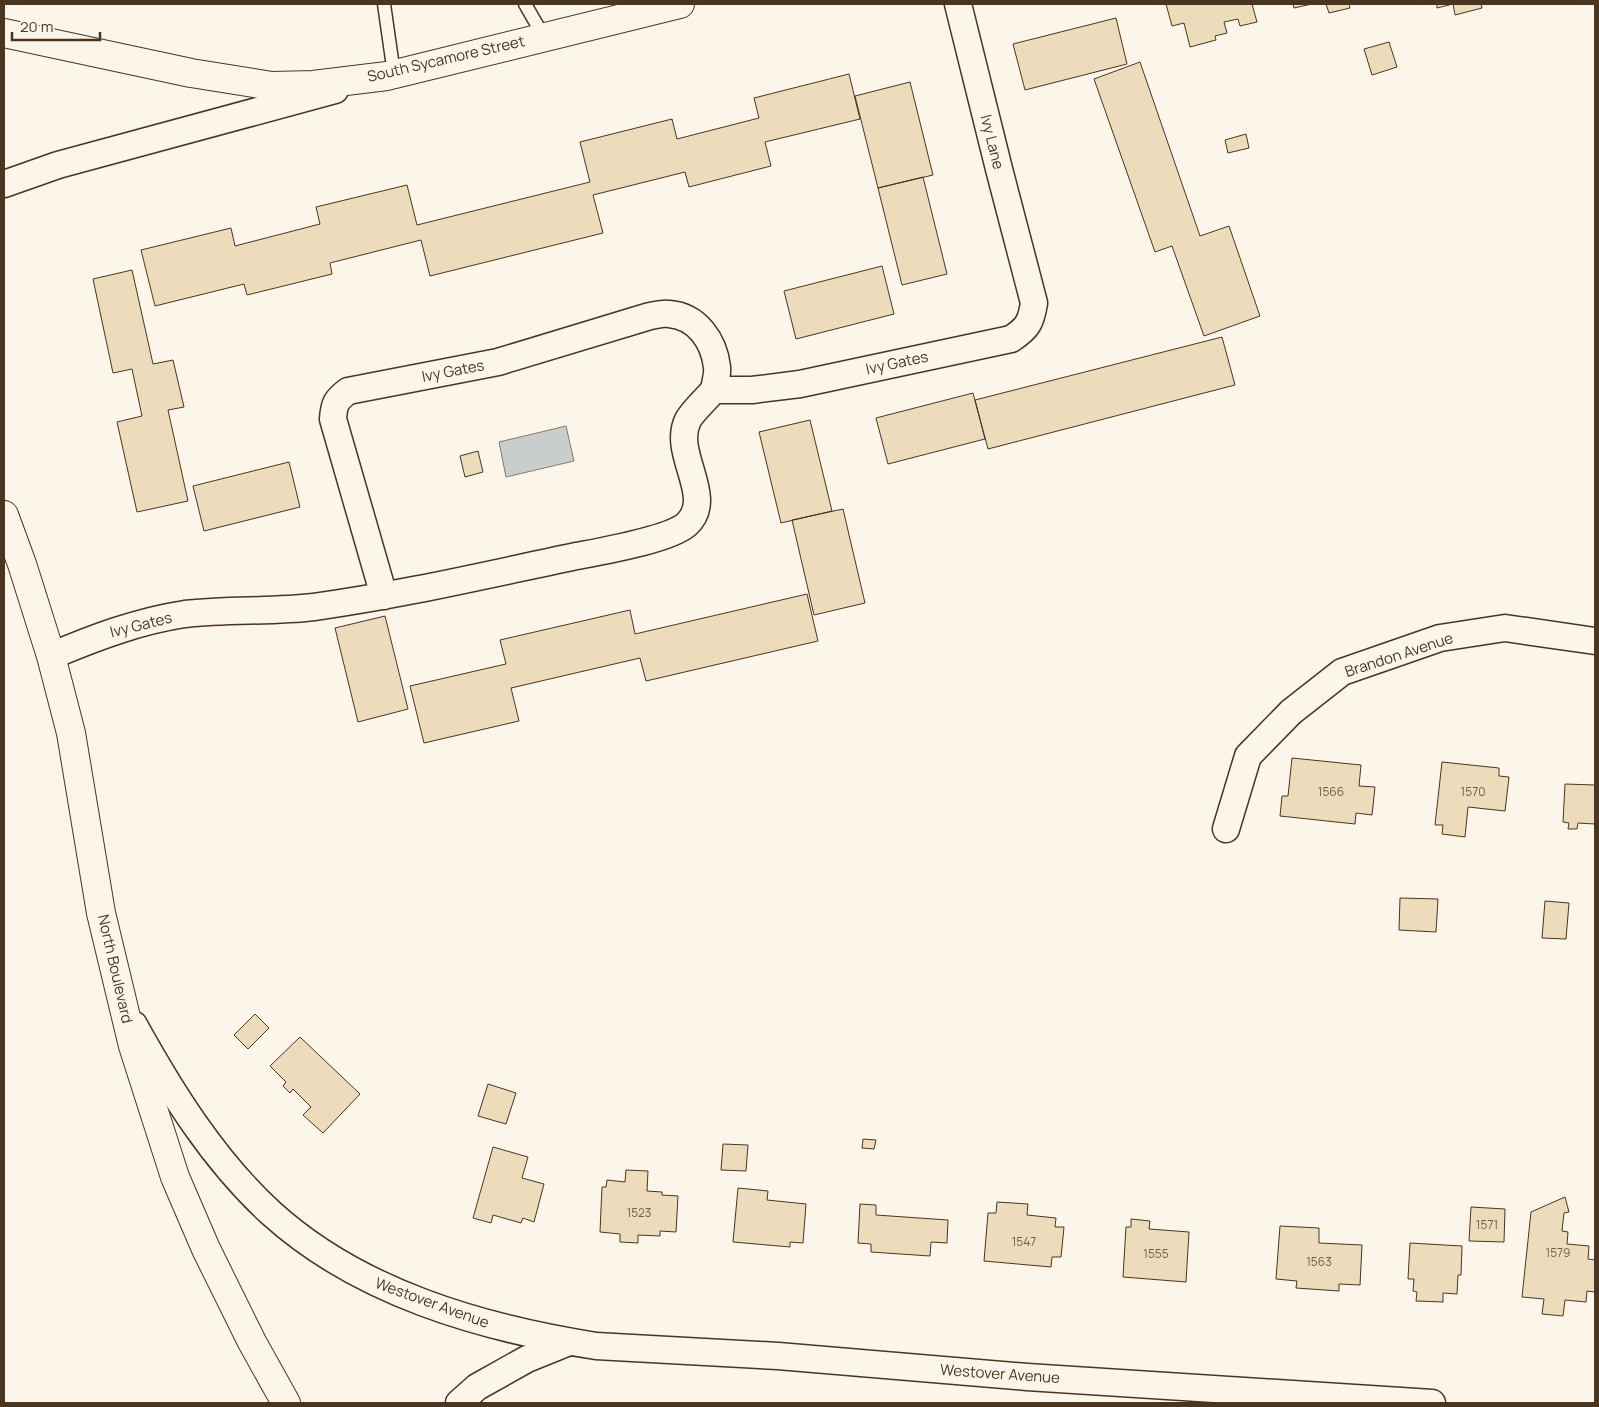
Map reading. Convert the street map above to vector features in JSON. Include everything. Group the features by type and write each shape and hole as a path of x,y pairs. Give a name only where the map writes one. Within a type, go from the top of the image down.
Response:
{"street":[{"name":"South Sycamore Street","path":"4,36 191,73 272,86 313,85 391,75 680,4"},
{"name":"Ivy Lane","path":"958,4 1028,280"},
{"path":"4,184 58,165 391,75"},
{"name":"Ivy Gates","path":"714,390 752,390 800,384 1011,339 1022,332 1032,318 1034,303 1028,280"},
{"name":"Ivy Gates","path":"51,656 101,635 154,620 186,614 312,607 384,596 615,548 675,533 688,524 695,513 698,498 683,442 688,421 714,390 717,368 713,348 703,330 688,319 669,314 650,316 498,362 348,391 339,397 334,406 333,419 384,596"},
{"name":"North Boulevard","path":"4,515 22,564 51,656 71,733 101,913 133,1046 175,1177 206,1249 252,1342 286,1403"},
{"name":"Brandon Avenue","path":"1226,829 1248,756 1291,712 1342,672 1440,638 1505,628 1595,641"},
{"name":"Westover Avenue","path":"122,1004 158,1070 200,1132 238,1179 272,1214 316,1248 365,1277 420,1302 492,1325 596,1346 778,1356 1036,1377 1432,1403"},
{"path":"459,1403 477,1387 527,1359 569,1342"}],"lane":[{"path":"384,4 391,75"},
{"path":"525,4 544,37"}],"shaded area":[{"path":"566,426 574,461 506,477 499,442"}],"building":[{"path":"1166,4 1252,4 1257,22 1240,26 1238,19 1224,22 1227,33 1215,36 1216,40 1190,47 1184,23 1172,26"},
{"path":"1293,4 1312,4 1294,8"},
{"path":"1326,4 1349,4 1350,8 1329,13"},
{"path":"1437,4 1453,4 1437,8"},
{"path":"1453,4 1481,4 1482,8 1455,15"},
{"path":"1116,18 1127,64 1025,90 1013,44"},
{"path":"1389,42 1397,67 1372,75 1364,49"},
{"path":"1140,62 1200,236 1229,226 1260,316 1204,336 1172,246 1155,252 1094,79"},
{"path":"849,74 860,119 765,142 771,166 689,187 685,172 593,195 603,233 430,276 421,240 330,263 332,274 247,295 244,284 155,306 141,250 231,228 235,246 320,224 316,207 407,185 417,225 590,182 580,142 672,119 677,139 759,118 754,98"},
{"path":"910,82 933,175 878,188 855,96"},
{"path":"1246,134 1249,148 1228,153 1225,140"},
{"path":"923,177 947,274 902,285 878,188"},
{"path":"882,266 894,314 796,339 784,291"},
{"path":"132,270 153,364 173,360 184,407 168,410 188,501 137,512 117,422 142,416 132,369 113,373 93,279"},
{"path":"1222,337 1235,385 988,449 975,400"},
{"path":"973,393 985,439 888,464 876,418"},
{"path":"810,420 832,511 781,523 759,432"},
{"path":"478,451 483,472 465,477 460,456"},
{"path":"289,462 300,507 204,531 193,486"},
{"path":"843,509 865,603 814,615 792,520"},
{"path":"807,594 818,641 646,681 640,658 511,688 519,721 424,743 410,686 506,664 500,640 630,610 635,634"},
{"path":"385,616 408,709 358,722 335,628"},
{"path":"1292,758 1361,765 1359,786 1375,787 1372,815 1356,813 1355,824 1280,816 1282,796 1288,796"},
{"path":"1442,762 1499,768 1499,776 1509,777 1505,811 1468,807 1465,837 1442,834 1443,825 1435,825"},
{"path":"1565,784 1595,785 1595,824 1578,823 1577,829 1568,829 1569,823 1563,822"},
{"path":"1400,898 1438,899 1436,932 1399,930"},
{"path":"1545,901 1569,903 1566,939 1542,938"},
{"path":"255,1014 269,1028 248,1049 234,1035"},
{"path":"300,1037 360,1094 323,1133 303,1115 311,1107 293,1089 290,1093 283,1086 286,1082 270,1066"},
{"path":"488,1084 516,1093 506,1124 478,1116"},
{"path":"863,1139 876,1140 874,1149 862,1148"},
{"path":"723,1144 748,1145 746,1171 721,1170"},
{"path":"493,1147 528,1157 522,1178 544,1184 534,1222 523,1218 521,1223 493,1215 491,1223 473,1218"},
{"path":"626,1170 648,1171 647,1191 662,1192 662,1195 678,1196 676,1232 660,1231 660,1236 638,1235 638,1243 620,1242 620,1234 600,1232 602,1187 606,1187 607,1180 625,1182"},
{"path":"738,1188 768,1191 767,1200 806,1204 803,1243 790,1242 790,1247 733,1242"},
{"path":"1565,1197 1569,1212 1564,1213 1562,1231 1568,1232 1567,1244 1589,1246 1588,1259 1595,1260 1595,1292 1587,1291 1586,1302 1565,1300 1563,1316 1542,1314 1544,1299 1522,1297 1531,1212"},
{"path":"997,1202 1028,1204 1027,1215 1056,1218 1055,1227 1064,1227 1061,1257 1052,1257 1051,1267 984,1261 988,1213 996,1213"},
{"path":"860,1204 876,1205 876,1215 948,1220 947,1243 931,1242 930,1256 871,1252 871,1244 858,1243"},
{"path":"1471,1207 1505,1209 1504,1242 1469,1241"},
{"path":"1131,1219 1150,1221 1149,1229 1189,1232 1186,1282 1123,1277 1126,1227 1131,1227"},
{"path":"1280,1226 1319,1228 1319,1243 1362,1245 1360,1285 1339,1284 1339,1291 1296,1288 1297,1281 1276,1279"},
{"path":"1410,1243 1462,1246 1461,1275 1458,1275 1457,1294 1443,1293 1443,1302 1416,1301 1417,1292 1413,1291 1414,1279 1408,1279"}]}
